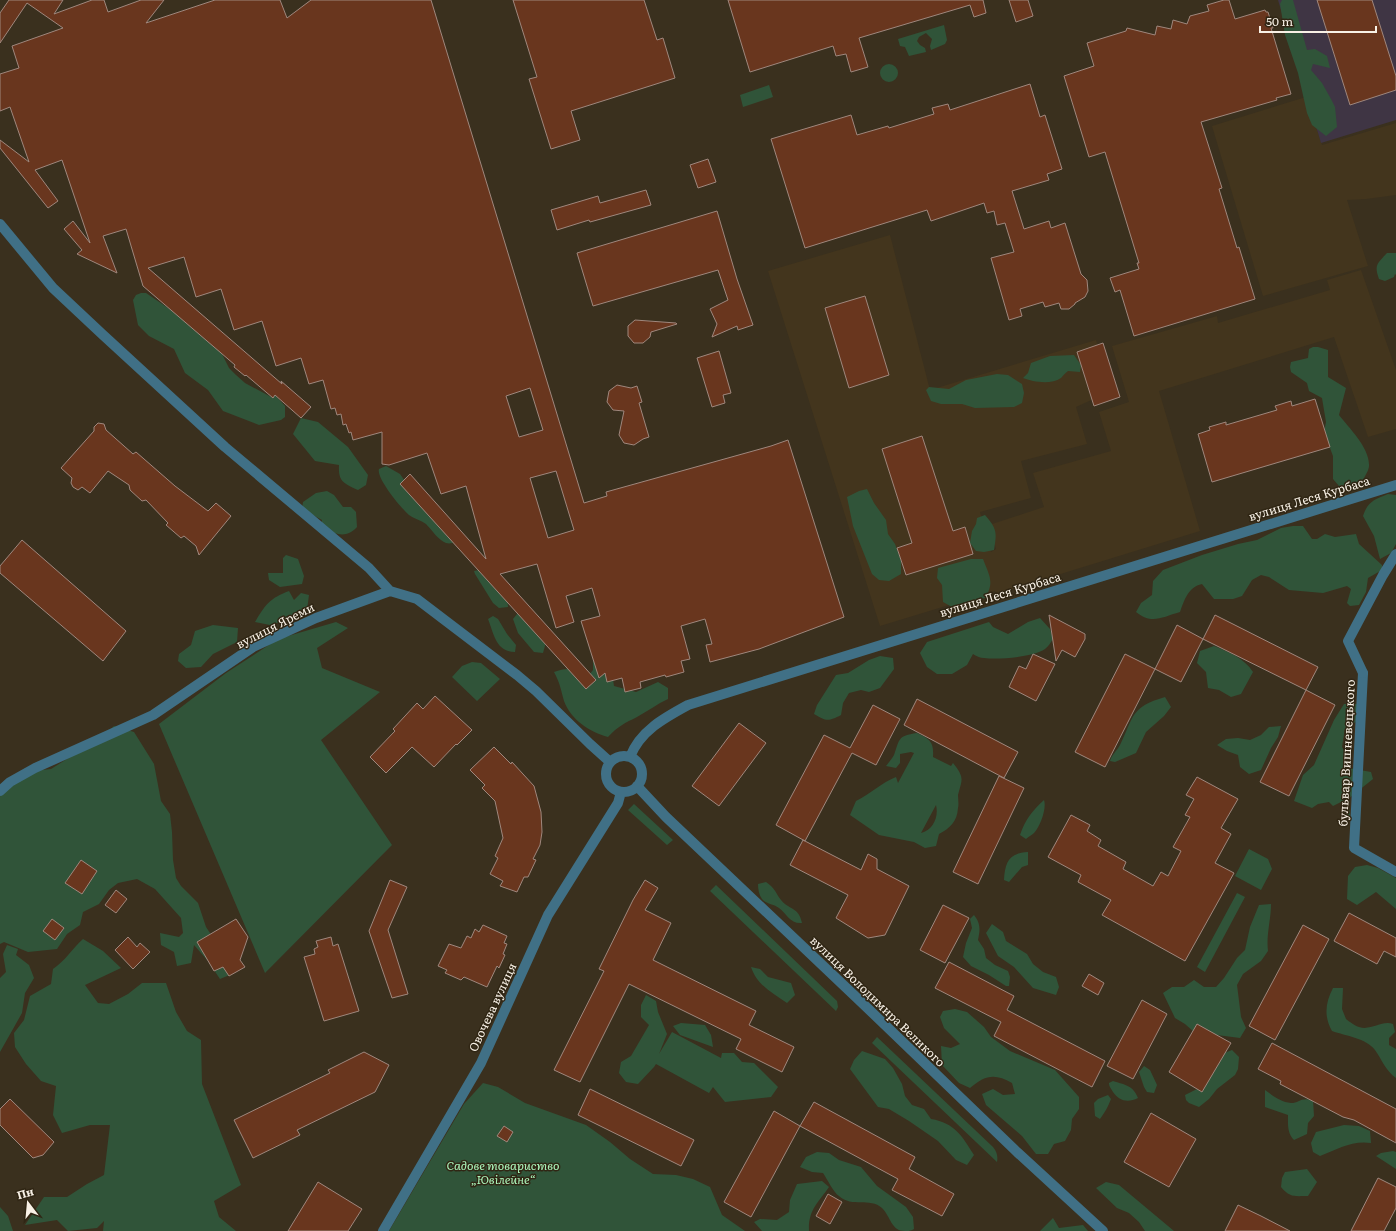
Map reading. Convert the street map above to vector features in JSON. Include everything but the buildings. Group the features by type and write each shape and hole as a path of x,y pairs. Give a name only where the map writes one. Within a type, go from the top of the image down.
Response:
{"street":[{"path":"0,224 53,288 225,447 369,568 390,591 417,599 517,675 536,691 610,762"},
{"name":"вулиця Леся Курбаса","path":"630,757 633,748 653,726 669,715 688,705 1396,485"},
{"name":"бульвар Вишневецького","path":"1396,554 1383,575 1348,642 1363,672 1354,848 1396,872"},
{"name":"вулиця Яреми","path":"0,791 10,782 35,768 153,715 254,647 316,618 390,591"},
{"path":"623,756 630,757 640,766 642,773 641,780 632,790 621,792 612,788 607,782 606,768 610,762 616,758 623,756"},
{"name":"вулиця Володимира Великого","path":"637,786 666,817 1017,1152 1103,1231"},
{"name":"Овочева вулиця","path":"383,1231 481,1063 548,915 618,803 621,792"}],"shaded area":[{"path":"1278,0 1396,0 1396,120 1321,143"},
{"path":"1306,97 1322,145 1396,123 1396,195 1347,200 1368,266 1263,296 1212,126"},
{"path":"890,235 930,390 1096,340 1109,392 1076,407 1087,444 1021,461 1031,498 980,512 991,552 996,549 989,525 1044,507 1033,473 1111,451 1099,412 1129,402 1112,346 1217,316 1218,323 1330,290 1327,280 1361,270 1396,370 1396,429 1368,437 1334,337 1159,391 1200,531 996,594 995,591 880,626 768,271"}],"green space":[{"path":"1282,0 1293,0 1307,50 1315,49 1327,56 1330,68 1313,64 1311,70 1322,83 1335,107 1337,127 1326,136 1312,125 1307,113 1298,73 1285,35 1280,4"},
{"path":"944,25 947,40 945,44 931,50 930,46 932,39 926,33 919,37 917,41 925,48 926,52 909,56 905,47 900,46 898,39"},
{"path":"889,64 895,67 898,73 895,79 889,82 883,79 880,73 883,67"},
{"path":"769,85 773,97 743,107 740,95"},
{"path":"1387,253 1396,253 1396,275 1395,274 1394,277 1385,281 1379,279 1377,265"},
{"path":"146,293 217,344 229,368 245,383 273,398 275,395 285,406 285,417 281,420 259,425 223,411 208,390 185,373 174,349 149,336 138,325 133,300 136,295"},
{"path":"1313,347 1328,350 1328,377 1346,388 1339,415 1363,445 1368,459 1369,468 1363,480 1342,488 1333,479 1333,456 1324,432 1326,422 1322,398 1309,391 1307,383 1291,372 1291,362 1308,358 1309,349"},
{"path":"1074,355 1081,365 1080,372 1068,371 1061,378 1052,382 1037,382 1023,378 1028,373 1031,363 1050,356"},
{"path":"997,374 1008,375 1022,384 1024,393 1022,403 1014,407 975,408 962,404 941,404 931,401 926,390 929,387 949,389 966,380"},
{"path":"301,418 318,422 348,447 368,475 366,485 358,490 349,486 341,479 339,465 315,461 293,434"},
{"path":"386,466 400,474 409,487 456,542 443,542 426,524 406,512 390,493 381,479 379,469"},
{"path":"867,489 874,503 886,520 888,534 895,544 901,560 901,574 889,581 879,580 872,574 853,526 847,497"},
{"path":"327,491 334,495 343,507 351,507 356,512 357,527 353,531 340,534 321,528 322,520 302,509 303,502 316,493"},
{"path":"1388,494 1396,495 1396,544 1391,553 1380,559 1374,536 1363,516 1369,504"},
{"path":"985,515 994,527 996,539 994,550 984,552 976,551 970,543 972,531 976,524 977,518"},
{"path":"1303,526 1312,539 1317,539 1325,534 1335,537 1356,534 1359,544 1382,565 1382,570 1368,578 1366,592 1359,605 1350,606 1347,603 1351,589 1347,586 1323,593 1289,590 1269,577 1261,575 1252,580 1242,596 1233,599 1214,599 1202,584 1190,591 1180,612 1162,618 1152,619 1142,616 1136,612 1141,603 1152,595 1153,581 1163,570 1202,555 1257,540 1281,528"},
{"path":"286,555 298,559 304,576 302,584 280,587 269,580 268,573 283,573 283,558"},
{"path":"971,559 983,559 990,578 990,587 985,598 952,607 943,602 942,585 937,578 938,568"},
{"path":"479,570 507,594 508,607 499,608 493,603 475,574 474,571"},
{"path":"289,591 294,600 301,593 309,595 307,610 298,617 270,625 255,622 262,611 273,599"},
{"path":"517,614 527,618 546,642 543,653 534,652 518,633 513,619"},
{"path":"493,616 498,619 516,645 515,652 504,649 500,646 494,636 488,619"},
{"path":"1040,618 1050,629 1053,639 1045,649 1040,652 998,659 981,658 973,654 967,665 952,674 937,674 927,667 920,653 927,642 989,622 993,627 1008,634 1028,622"},
{"path":"336,622 348,628 317,648 322,668 380,692 321,740 392,845 265,973 159,724 226,673 278,639"},
{"path":"213,625 238,628 237,642 213,654 201,667 186,668 178,661 179,654 191,645 195,631"},
{"path":"1214,646 1241,659 1253,672 1241,694 1231,697 1219,690 1208,688 1206,672 1197,663 1200,651"},
{"path":"880,656 893,658 894,669 880,688 869,692 861,690 849,693 843,703 841,715 833,719 827,720 814,714 817,705 836,675 848,673 869,660"},
{"path":"593,659 612,673 614,686 636,692 658,682 668,688 668,699 622,725 608,737 595,732 582,724 571,714 564,701 554,672 568,669 575,671 586,679 593,670"},
{"path":"472,662 481,663 500,679 477,701 452,677 462,666"},
{"path":"1165,697 1171,707 1164,716 1146,732 1136,753 1115,762 1110,761 1120,745 1131,720 1139,709"},
{"path":"1344,704 1358,704 1359,720 1345,728 1342,747 1347,755 1349,768 1371,772 1373,779 1348,799 1350,815 1347,823 1341,817 1343,801 1333,806 1329,802 1318,804 1312,808 1294,801 1303,775 1314,765 1334,720"},
{"path":"114,726 134,732 154,764 161,801 170,814 173,860 176,878 181,886 198,903 206,927 224,954 232,974 220,979 208,961 194,945 191,963 177,966 174,952 161,945 160,933 179,937 183,933 181,918 155,889 137,879 118,883 109,890 99,904 83,912 80,925 67,934 57,949 28,952 4,942 0,944 0,796 22,772 51,769 102,737"},
{"path":"1281,726 1278,737 1261,770 1249,774 1240,767 1238,755 1217,745 1226,739 1238,738 1250,740 1261,735 1269,727"},
{"path":"917,733 928,739 932,744 933,757 951,766 953,763 962,779 958,795 957,813 954,821 950,827 939,834 936,846 925,848 914,842 879,835 850,815 856,801 885,782 896,777 898,783 914,753 911,752 900,754 900,763 896,768 886,766 894,755 900,739 906,735","holes":["936,805 936,818 932,826 921,833"]},
{"path":"1044,800 1045,808 1041,822 1034,833 1026,839 1020,835 1024,825 1032,812"},
{"path":"634,804 673,840 667,845 628,810"},
{"path":"1249,849 1268,859 1272,869 1261,890 1235,876"},
{"path":"1028,852 1028,865 1022,867 1009,882 1004,880 1007,863 1009,860 1016,854"},
{"path":"1367,865 1378,868 1396,878 1396,909 1376,892 1357,905 1347,899 1348,876 1355,867"},
{"path":"766,882 773,888 784,903 799,914 802,923 794,922 779,908 762,899 758,884"},
{"path":"716,885 837,1001 838,1007 836,1011 710,891"},
{"path":"1237,893 1245,897 1205,972 1197,967"},
{"path":"1271,904 1268,951 1261,961 1243,974 1237,985 1241,1017 1246,1028 1240,1038 1194,1032 1175,1018 1163,993 1172,987 1184,987 1194,980 1204,987 1216,987 1224,978 1237,958 1245,950 1250,927 1259,905"},
{"path":"974,915 978,921 979,927 978,940 984,949 986,958 995,965 1008,971 1010,977 1009,986 1006,986 971,966 963,957 966,943 972,928 970,919"},
{"path":"992,924 1003,932 1006,941 1027,954 1033,964 1043,972 1056,977 1059,987 1056,995 1033,988 1014,967 998,956 986,933"},
{"path":"83,939 103,951 121,968 85,985 98,1003 109,1004 128,994 142,983 166,983 176,1012 187,1031 201,1040 202,1084 241,1185 214,1201 219,1217 236,1231 103,1231 104,1221 97,1228 68,1231 57,1220 25,1225 44,1197 67,1197 104,1175 110,1125 90,1125 62,1133 53,1115 56,1086 41,1081 26,1064 15,1047 14,1033 24,1020 30,996 51,984 53,969"},
{"path":"7,945 18,949 16,955 29,965 34,978 25,993 22,1013 0,1052 0,978 6,972 3,954"},
{"path":"751,967 760,969 768,977 791,983 795,995 787,1003 761,984"},
{"path":"1333,988 1343,988 1342,1009 1346,1019 1354,1025 1368,1028 1385,1023 1393,1024 1395,1032 1389,1038 1389,1045 1396,1049 1396,1078 1387,1069 1371,1046 1361,1040 1332,1031 1329,1026 1326,1010 1328,999"},
{"path":"646,995 656,1001 658,1012 667,1034 659,1054 672,1032 721,1058 722,1053 734,1053 742,1062 754,1063 778,1087 771,1097 725,1102 713,1087 709,1093 656,1064 638,1084 626,1082 619,1073 621,1062 631,1056 649,1025 641,1017 641,1005"},
{"path":"955,1009 967,1012 984,1027 991,1037 1010,1051 1055,1070 1079,1097 1079,1109 1072,1119 1071,1130 1065,1141 1054,1144 1048,1154 1036,1154 1022,1136 986,1105 982,1094 993,1089 1003,1095 1015,1094 1012,1083 1000,1078 990,1077 980,1080 970,1088 959,1083 942,1065 941,1046 951,1048 960,1044 944,1028 940,1017 943,1011"},
{"path":"681,1023 705,1025 711,1035 713,1047 680,1035 673,1026"},
{"path":"877,1037 993,1147 997,1154 997,1162 872,1043"},
{"path":"1232,1050 1239,1057 1238,1069 1235,1075 1217,1089 1209,1099 1199,1107 1189,1103 1186,1100 1185,1095 1199,1088 1222,1054"},
{"path":"862,1051 885,1059 893,1068 902,1084 905,1096 912,1105 924,1109 931,1119 946,1124 957,1131 974,1155 967,1165 956,1160 938,1141 909,1121 889,1109 878,1107 850,1069 854,1060"},
{"path":"1144,1066 1150,1070 1157,1085 1154,1093 1147,1092 1144,1087 1139,1072"},
{"path":"1113,1081 1134,1090 1138,1098 1127,1101 1115,1095 1109,1086 1109,1083"},
{"name":"Садове товариство „Ювілейне“","path":"483,1083 498,1087 525,1103 586,1125 610,1142 630,1159 653,1174 676,1175 693,1179 710,1187 722,1215 745,1231 389,1231 464,1104"},
{"path":"1265,1090 1277,1098 1291,1103 1305,1099 1313,1100 1314,1116 1308,1123 1307,1134 1294,1140 1289,1131 1288,1115 1265,1107"},
{"path":"1108,1095 1111,1099 1100,1119 1095,1116 1094,1103 1098,1099"},
{"path":"1344,1125 1359,1126 1370,1131 1371,1143 1364,1142 1351,1144 1320,1156 1313,1152 1311,1143 1316,1132"},
{"path":"817,1152 829,1153 839,1160 861,1167 877,1186 906,1207 913,1217 914,1229 905,1231 897,1229 882,1208 872,1203 844,1200 835,1192 823,1173 812,1172 800,1167 806,1157"},
{"path":"1396,1152 1396,1169 1376,1156 1381,1153"},
{"path":"1307,1169 1317,1182 1308,1196 1290,1195 1284,1191 1281,1187 1282,1178 1285,1172"},
{"path":"822,1181 829,1187 814,1207 810,1218 809,1231 762,1231 754,1222 760,1219 777,1220 789,1212 790,1200 797,1184"},
{"path":"1106,1182 1119,1185 1174,1231 1145,1231 1139,1222 1129,1213 1117,1208 1096,1188"},
{"path":"0,1207 8,1216 13,1231 0,1231"},
{"path":"1053,1218 1059,1228 1083,1225 1088,1231 1040,1231"}]}
